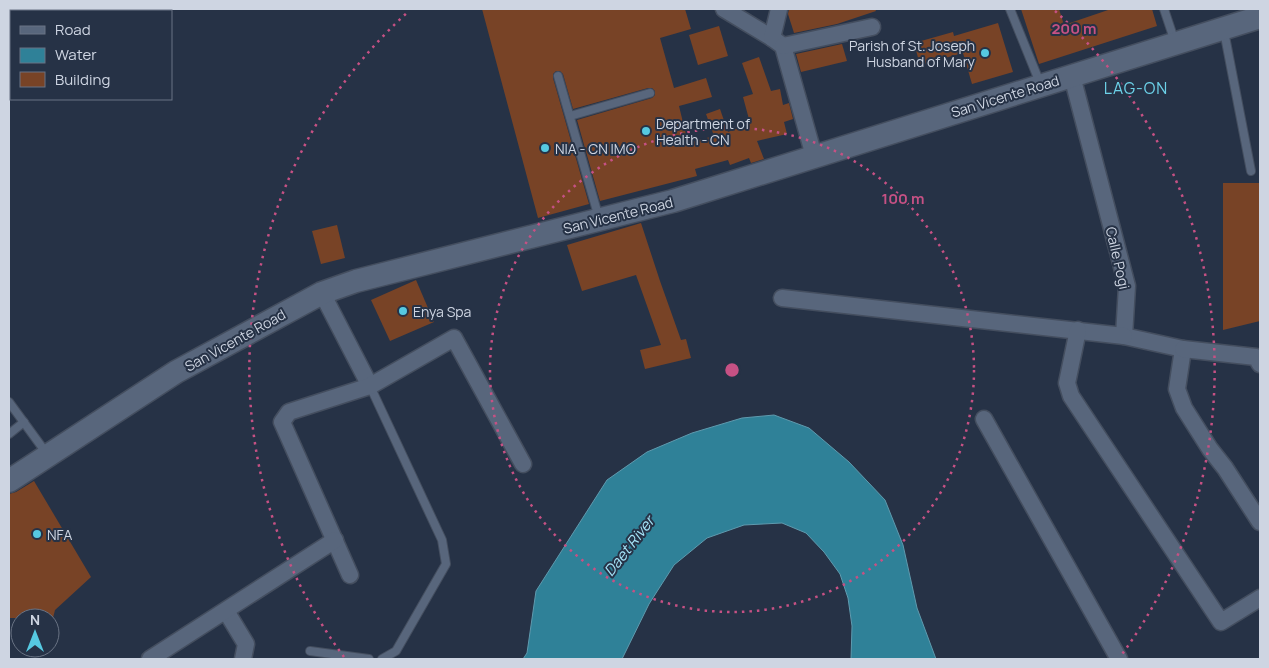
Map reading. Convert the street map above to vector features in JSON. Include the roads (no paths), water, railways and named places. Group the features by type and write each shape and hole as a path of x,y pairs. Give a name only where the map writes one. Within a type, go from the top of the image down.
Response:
{"main road":[{"name":"San Vicente Road","path":"9,481 176,372 322,293 356,281 673,201 1041,84 1260,17"}],"street":[{"path":"724,9 777,42 872,27"},
{"path":"779,9 777,42 814,156"},
{"name":"Calle Pogi","path":"1072,76 1128,286 1124,336"},
{"path":"322,293 370,386"},
{"path":"782,298 1124,336 1183,349 1256,357 1260,364"},
{"path":"1078,330 1067,383 1071,396 1221,622 1260,598"},
{"path":"350,575 282,422 289,412 370,386 454,338 524,464"},
{"path":"1183,349 1177,389 1184,408 1210,450 1260,522"},
{"path":"984,420 1119,659"},
{"path":"150,659 335,540"},
{"path":"226,611 246,644 243,659"}],"lane":[{"path":"1010,9 1041,84"},
{"path":"1164,9 1175,43"},
{"path":"1223,28 1251,171"},
{"path":"558,76 600,220"},
{"path":"570,116 650,93"},
{"path":"370,386 442,540 446,564 396,651 382,659"},
{"path":"9,402 48,456"},
{"path":"9,434 24,422"},
{"path":"310,651 369,659"}],"water":[{"name":"Daet River","path":"774,415 809,428 849,462 885,500 903,545 917,608 936,659 851,659 852,626 848,598 840,574 824,552 806,533 782,523 744,525 707,538 674,565 649,604 622,659 523,659 527,653 536,591 607,480 647,452 692,433 742,418"}],"place":[{"name":"Parish of St. Joseph Husband of Mary","path":"985,53"},
{"name":"Department of Health - CN","path":"646,131"},
{"name":"NIA - CN IMO","path":"545,148"},
{"name":"Enya Spa","path":"403,311"},
{"name":"NFA","path":"37,534"}],"district":[{"name":"LAG-ON","path":"1136,88"}]}
